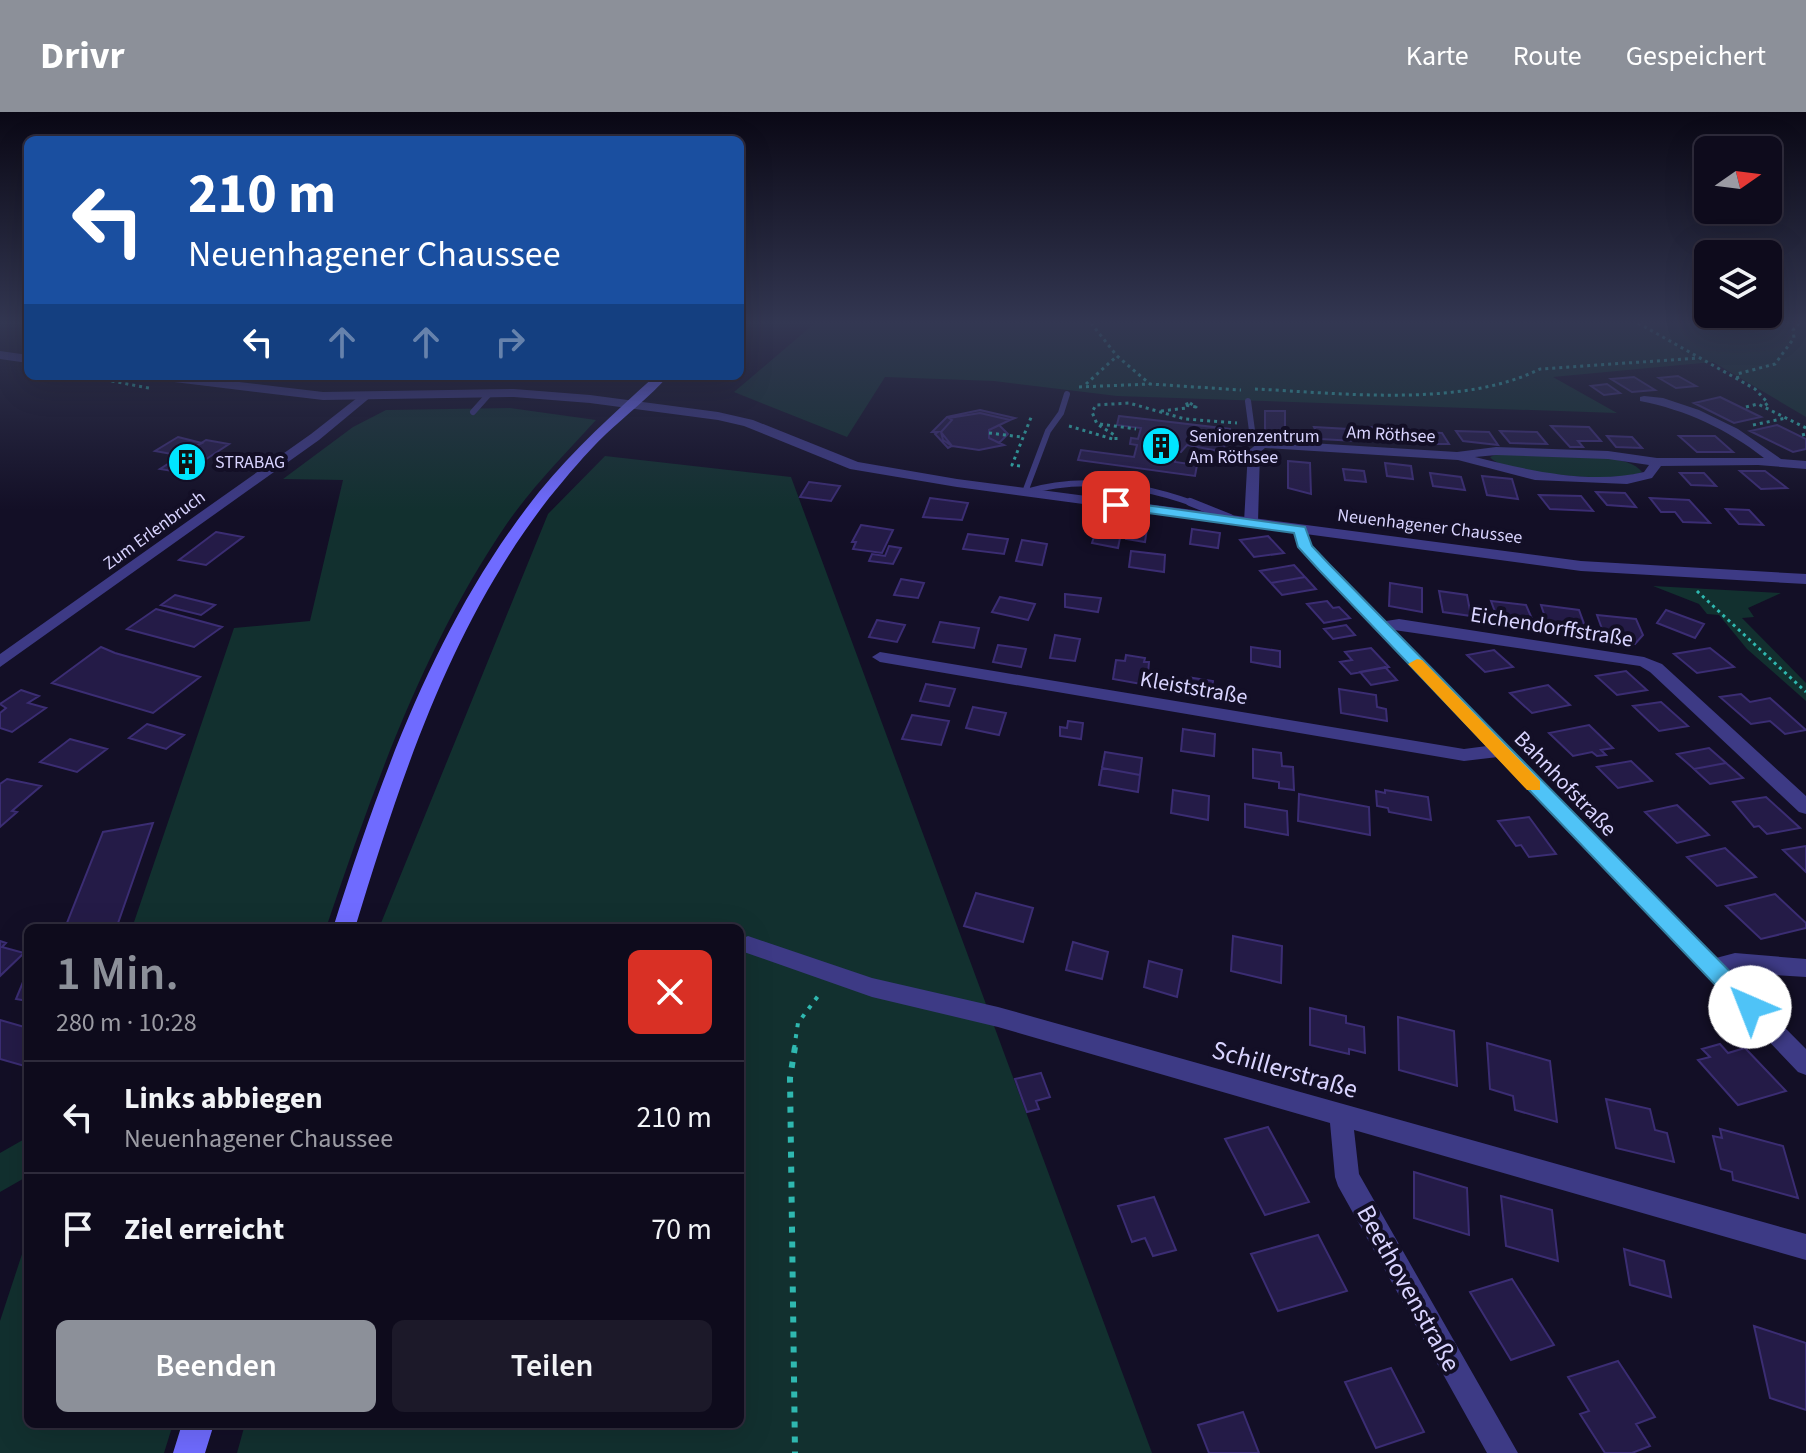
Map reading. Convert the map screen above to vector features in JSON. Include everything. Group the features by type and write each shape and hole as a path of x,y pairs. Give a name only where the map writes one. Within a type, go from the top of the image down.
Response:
{"main road":[{"path":"345,924 383,798 418,709 488,573 547,491 608,423 651,386"},
{"path":"189,1453 197,1428"}],"street":[{"name":"Neuenhagener Chaussee","path":"233,386 291,393 366,396 490,393 630,404 748,423 865,468 1025,492 1581,566 1806,579"},
{"name":"Zum Erlenbruch","path":"0,662 315,437 366,396"},
{"path":"1644,399 1670,401 1759,447 1778,463"},
{"path":"1251,522 1254,451 1262,444"},
{"name":"Am Röthsee","path":"1262,444 1457,456 1496,451 1608,455 1657,462 1806,465"},
{"name":"Am Röthsee","path":"1457,456 1535,476 1627,480 1648,475 1657,462"},
{"name":"Bahnhofstraße","path":"1300,530 1305,547 1806,1065"},
{"name":"Eichendorffstraße","path":"1381,627 1399,624 1644,662 1656,668 1806,807"},
{"name":"Kleiststraße","path":"880,657 1464,755 1501,751"},
{"name":"Schillerstraße","path":"748,945 834,975 966,1012 998,1017 1806,1247"},
{"path":"1713,968 1735,962 1806,968"},
{"name":"Beethovenstraße","path":"1341,1114 1347,1177 1503,1453"}],"lane":[{"path":"473,412 490,393"},
{"path":"1025,492 1044,440 1067,394"},
{"path":"1248,401 1253,438 1262,444"}],"path":[{"path":"1067,394 1084,386"},
{"path":"1178,386 1338,394 1480,386"},
{"path":"1748,386 1766,397 1768,403 1763,407"},
{"path":"1239,389 1248,401"},
{"path":"1053,423 1116,440 1116,436 1097,424 1092,412 1101,404 1121,402 1185,419 1251,425"},
{"path":"1746,407 1763,407 1806,428"},
{"path":"1154,411 1187,408"},
{"path":"1032,415 1012,465 1034,469"},
{"path":"1727,430 1786,418"},
{"path":"1097,424 1136,429"},
{"path":"989,433 1044,440"},
{"path":"1688,583 1718,605 1777,668 1806,692"},
{"path":"795,1453 790,1078 798,1023 834,975"}],"green space":[{"path":"742,386 880,386 847,437 734,392"},
{"path":"1032,386 1568,386 1617,413 1117,396"},
{"path":"1753,386 1806,386 1806,417"},
{"path":"510,408 596,420 518,508 450,618 382,770 327,924 133,924 234,628 310,621 343,480 283,479 353,427 386,410"},
{"path":"1497,454 1597,456 1633,465 1642,472 1612,477 1538,473 1499,463 1490,457"},
{"path":"605,456 791,477 1152,1453 237,1453 244,1428 744,1428 744,924 381,924 548,514"},
{"path":"1653,586 1781,593 1748,608 1754,617 1742,618 1806,683 1806,701 1747,649 1719,615 1707,614 1699,604"},
{"path":"24,1139 24,1178 0,1192 0,1153"},
{"path":"24,1248 24,1428 172,1428 164,1453 0,1453 0,1321"}],"building":[{"path":"1591,386 1609,386 1620,393 1604,395"},
{"path":"1622,386 1648,386 1655,390 1632,392"},
{"path":"1720,397 1761,417 1734,423 1694,403"},
{"path":"980,410 1015,418 1010,420 980,413 949,418 952,420 941,432 952,446 948,448 935,434 938,432 932,432 947,417"},
{"path":"1265,411 1285,411 1285,437 1265,435"},
{"path":"980,413 1010,420 989,430 989,438 1004,445 979,450 952,446 943,440 941,432 952,420 949,418"},
{"name":"Seniorenzentrum Am Röthsee","path":"1119,416 1230,429 1229,439 1225,438 1224,452 1187,445 1181,452 1176,451 1175,462 1197,465 1195,476 1078,460 1081,450 1134,457 1137,445 1130,444 1131,438 1138,439 1141,428 1117,425"},
{"path":"999,425 1008,434 999,443 989,438 989,430"},
{"path":"1777,425 1806,439 1806,449 1793,452 1750,431"},
{"path":"1551,426 1589,427 1601,441 1578,441 1583,447 1570,447"},
{"path":"1314,427 1349,429 1355,441 1320,439"},
{"path":"1367,427 1395,428 1400,438 1372,437"},
{"path":"1456,431 1489,432 1498,445 1463,441"},
{"path":"1500,431 1537,432 1547,444 1510,443"},
{"path":"1417,432 1442,433 1449,444 1424,444"},
{"path":"1607,436 1632,437 1642,448 1616,447"},
{"path":"1679,436 1715,436 1733,452 1697,452"},
{"path":"178,437 202,443 177,455 155,451"},
{"name":"STRABAG","path":"206,440 229,444 185,473 160,469"},
{"path":"1288,461 1310,463 1311,494 1288,488"},
{"path":"1385,463 1411,466 1413,479 1387,476"},
{"path":"1343,469 1364,471 1366,482 1345,480"},
{"path":"1740,471 1765,471 1787,488 1761,489"},
{"path":"1430,473 1461,477 1465,490 1433,486"},
{"path":"1680,473 1704,473 1716,486 1691,485"},
{"path":"1482,476 1512,479 1518,499 1487,495"},
{"path":"809,482 840,486 831,501 800,497"},
{"path":"1596,492 1625,493 1636,507 1607,505"},
{"path":"1539,495 1581,496 1593,511 1550,509"},
{"path":"930,498 968,503 962,520 923,517"},
{"path":"1650,498 1689,500 1710,523 1683,522 1675,512 1661,512"},
{"path":"1726,509 1749,510 1763,525 1739,524"},
{"path":"1129,519 1148,521 1145,542 1126,539"},
{"path":"861,525 893,530 882,553 853,549 856,542 852,542"},
{"path":"1192,529 1220,533 1218,548 1190,544"},
{"path":"1096,530 1121,533 1118,548 1092,543"},
{"path":"216,532 243,537 206,565 179,560"},
{"path":"968,534 1008,539 1004,554 963,549"},
{"path":"1268,536 1284,553 1254,557 1240,540"},
{"path":"1022,540 1047,544 1042,565 1016,561"},
{"path":"889,546 901,548 893,564 869,561 872,554 885,556"},
{"path":"1131,551 1165,555 1164,572 1129,567"},
{"path":"1294,565 1305,577 1271,583 1260,571"},
{"path":"1305,577 1316,589 1282,595 1271,583"},
{"path":"901,579 924,583 918,598 894,595"},
{"path":"1390,583 1422,588 1422,612 1389,606"},
{"path":"1439,591 1467,595 1471,616 1443,612"},
{"path":"1065,594 1101,598 1098,612 1065,607"},
{"path":"175,595 215,605 201,615 161,605"},
{"path":"1000,597 1035,604 1028,620 992,612"},
{"path":"1327,601 1350,618 1324,623 1307,604"},
{"path":"1491,601 1526,605 1533,621 1497,617"},
{"path":"1541,605 1579,610 1586,629 1547,623"},
{"path":"156,609 222,627 194,647 127,629"},
{"path":"1666,610 1704,624 1695,638 1657,623"},
{"path":"1597,615 1636,619 1643,635 1635,644 1606,640"},
{"path":"877,620 905,625 897,642 869,637"},
{"path":"940,622 979,628 974,648 933,642"},
{"path":"1346,625 1355,635 1333,639 1324,629"},
{"path":"1055,635 1080,639 1075,661 1050,658"},
{"path":"998,645 1026,649 1021,667 993,662"},
{"path":"101,647 200,677 153,713 52,683"},
{"path":"1251,647 1280,651 1280,667 1251,662"},
{"path":"1371,648 1389,667 1351,674 1340,662 1352,660 1345,652"},
{"path":"1710,648 1734,667 1697,673 1674,654"},
{"path":"1494,650 1513,667 1485,672 1467,655"},
{"path":"1126,655 1145,658 1144,662 1149,662 1147,685 1113,679 1116,660 1125,661"},
{"path":"1385,667 1397,680 1371,685 1360,672"},
{"path":"1626,671 1647,690 1617,695 1596,676"},
{"path":"1187,677 1213,681 1211,696 1185,692"},
{"path":"926,684 955,689 949,706 920,701"},
{"path":"1548,685 1570,705 1532,713 1510,693"},
{"path":"1339,689 1376,695 1377,707 1386,709 1387,721 1341,713"},
{"path":"21,690 39,696 28,703 46,708 12,732 0,728 0,713 6,708 0,704"},
{"path":"1741,694 1750,702 1770,698 1806,730 1785,734 1770,721 1751,724 1720,697"},
{"path":"1661,702 1688,726 1659,731 1633,706"},
{"path":"973,707 1006,713 999,735 966,728"},
{"path":"912,715 949,721 941,745 902,739"},
{"path":"1068,721 1083,723 1081,739 1060,736 1060,727 1067,728"},
{"path":"147,724 184,735 166,749 129,738"},
{"path":"1589,725 1613,748 1601,750 1606,755 1597,756 1592,752 1573,756 1549,733"},
{"path":"1183,729 1215,734 1214,756 1181,751"},
{"path":"70,739 107,749 77,772 40,762"},
{"path":"1709,748 1726,763 1694,769 1677,754"},
{"path":"1253,749 1281,753 1282,766 1293,767 1294,790 1279,788 1279,782 1253,778"},
{"path":"1105,752 1142,758 1140,775 1102,768"},
{"path":"1631,761 1652,781 1618,788 1597,767"},
{"path":"1726,763 1743,778 1710,784 1694,769"},
{"path":"1102,768 1140,775 1138,792 1099,785"},
{"path":"7,779 41,786 12,811 17,812 0,827 0,784"},
{"path":"1173,790 1209,796 1208,820 1171,813"},
{"path":"1385,790 1428,797 1431,820 1389,812 1388,808 1377,806 1376,791 1385,793"},
{"path":"1299,794 1369,807 1370,835 1298,821"},
{"path":"1766,797 1800,828 1767,834 1759,826 1754,827 1733,802"},
{"path":"1245,804 1287,811 1288,835 1245,827"},
{"path":"1677,805 1709,835 1677,843 1645,812"},
{"path":"1529,817 1556,854 1529,857 1521,845 1516,846 1498,821"},
{"path":"153,823 118,924 67,924 103,832"},
{"path":"1806,846 1806,872 1783,850"},
{"path":"1725,848 1756,877 1717,886 1687,857"},
{"path":"976,893 1033,908 1023,942 964,926"},
{"path":"1775,894 1806,923 1806,928 1761,939 1726,906"},
{"path":"1233,936 1282,946 1281,983 1231,971"},
{"path":"0,941 6,943 2,947 24,953 0,976"},
{"path":"1073,942 1108,952 1102,979 1066,970"},
{"path":"1149,961 1182,970 1177,997 1144,987"},
{"path":"24,980 24,1000 16,999"},
{"path":"1310,1008 1346,1016 1346,1023 1364,1027 1365,1053 1349,1049 1349,1054 1310,1045"},
{"path":"1398,1017 1454,1031 1457,1086 1399,1070"},
{"path":"0,1020 24,1027 24,1066 0,1059"},
{"path":"1487,1043 1550,1061 1557,1122 1515,1110 1513,1096 1490,1089"},
{"path":"1720,1044 1728,1053 1745,1048 1786,1091 1738,1105 1698,1060 1710,1057 1702,1049"},
{"path":"1041,1073 1050,1097 1036,1101 1039,1109 1027,1112 1015,1079"},
{"path":"1606,1099 1650,1109 1655,1130 1667,1133 1674,1162 1616,1148"},
{"path":"1268,1127 1309,1202 1265,1215 1225,1139"},
{"path":"1720,1129 1783,1146 1798,1198 1733,1180 1732,1172 1721,1169 1713,1136 1722,1138"},
{"path":"1414,1172 1467,1188 1469,1235 1414,1218"},
{"path":"1501,1196 1552,1210 1558,1261 1506,1246"},
{"path":"1154,1197 1176,1250 1153,1256 1145,1238 1132,1242 1118,1206"},
{"path":"1318,1235 1347,1291 1278,1311 1251,1254"},
{"path":"1624,1249 1664,1261 1671,1297 1630,1285"},
{"path":"1512,1279 1554,1345 1511,1360 1470,1292"},
{"path":"1754,1326 1806,1343 1806,1410 1770,1398"},
{"path":"1618,1361 1655,1417 1636,1424 1650,1446 1632,1453 1605,1453 1580,1414 1589,1411 1568,1377"},
{"path":"1391,1368 1424,1432 1376,1448 1345,1382"},
{"path":"1243,1412 1259,1453 1209,1453 1198,1425"}],"slow traffic":[{"path":"1417,664 1534,785"}],"place":[{"name":"Seniorenzentrum Am Röthsee","path":"1161,446"},
{"name":"STRABAG","path":"187,462"}],"route":[{"path":"1116,505 1300,530 1305,547 1750,1007"}]}
